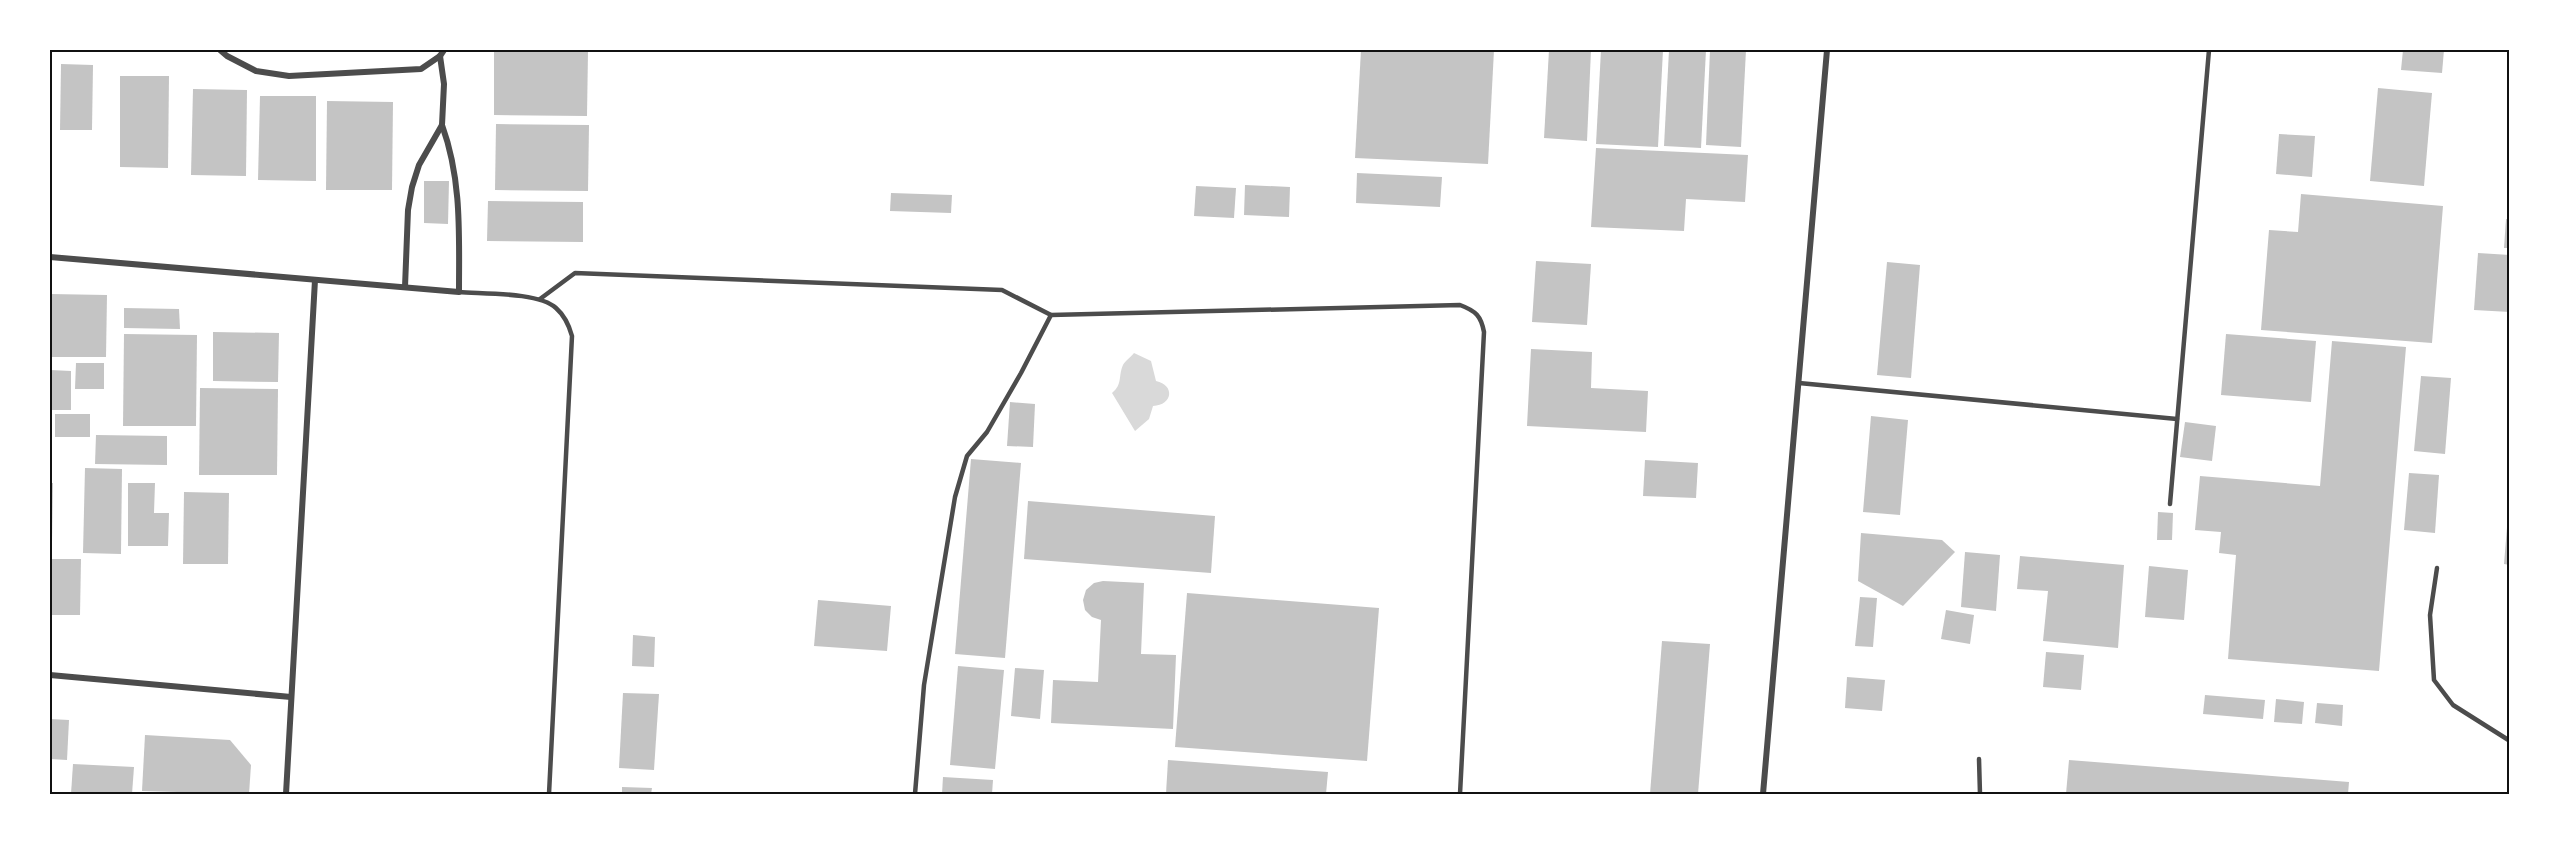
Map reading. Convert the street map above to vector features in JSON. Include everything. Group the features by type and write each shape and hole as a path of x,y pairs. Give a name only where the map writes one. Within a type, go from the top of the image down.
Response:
{"street":[{"path":"220,50 256,71 289,76 421,69 442,53"},
{"path":"1763,795 1827,50"},
{"path":"50,257 459,292 459,194 450,147 442,125 444,84 442,53"},
{"path":"405,287 408,210 412,187 419,165 442,125"},
{"path":"286,795 315,280"},
{"path":"50,675 291,697"}],"lane":[{"path":"2170,504 2210,50"},
{"path":"540,299 575,273 1002,290 1051,315 1461,305 1473,310 1481,319 1484,332 1460,795"},
{"path":"459,292 540,299 555,307 567,320 572,336 549,795"},
{"path":"915,795 924,685 955,498 967,456 987,432 1021,374 1051,315"},
{"path":"1799,383 2178,419"},
{"path":"2437,568 2430,615 2434,680 2453,705 2510,741"},
{"path":"1979,759 1980,795"}],"shaded area":[{"path":"1134,353 1151,361 1156,381 1169,390 1168,399 1160,405 1153,406 1149,419 1135,431 1112,393 1119,383 1123,365"}],"building":[{"path":"494,50 588,51 587,116 494,115"},
{"path":"1361,50 1494,50 1488,164 1355,158"},
{"path":"1549,50 1591,50 1587,141 1544,138"},
{"path":"1601,50 1663,50 1658,147 1596,144"},
{"path":"1669,50 1706,50 1701,148 1664,146"},
{"path":"1710,50 1746,50 1741,147 1706,145"},
{"path":"2403,50 2444,50 2442,73 2401,70"},
{"path":"61,64 93,65 92,130 60,130"},
{"path":"120,76 169,76 168,168 120,167"},
{"path":"2378,88 2432,93 2424,186 2370,181"},
{"path":"193,89 247,90 246,176 191,175"},
{"path":"260,96 316,96 316,181 258,180"},
{"path":"327,101 393,102 392,190 326,190"},
{"path":"496,124 589,125 588,191 495,190"},
{"path":"2279,134 2315,136 2312,177 2276,174"},
{"path":"1596,148 1748,155 1745,202 1686,199 1684,231 1591,227"},
{"path":"1357,173 1442,177 1440,207 1356,203"},
{"path":"424,181 449,181 448,224 424,223"},
{"path":"1245,185 1290,187 1289,217 1244,215"},
{"path":"1196,186 1236,188 1234,218 1194,216"},
{"path":"891,193 952,195 951,213 890,211"},
{"path":"2301,194 2443,206 2432,343 2261,330 2269,230 2298,232"},
{"path":"488,201 583,202 583,242 487,241"},
{"path":"2506,219 2510,220 2510,248 2504,248"},
{"path":"2478,253 2510,255 2510,312 2474,310"},
{"path":"1536,261 1591,264 1587,325 1532,322"},
{"path":"1887,262 1920,265 1911,378 1877,375"},
{"path":"50,294 107,295 106,357 50,357"},
{"path":"124,308 179,309 180,329 124,328"},
{"path":"213,332 279,333 278,382 213,381"},
{"path":"124,334 197,335 196,426 123,426"},
{"path":"2226,334 2316,341 2311,402 2221,395"},
{"path":"2332,341 2406,347 2379,671 2228,659 2236,555 2219,553 2221,532 2195,530 2200,476 2320,486"},
{"path":"1531,349 1592,352 1591,388 1648,391 1646,432 1527,426"},
{"path":"76,363 104,363 104,389 75,389"},
{"path":"50,370 71,371 71,410 50,410"},
{"path":"2421,376 2451,378 2445,454 2414,451"},
{"path":"200,388 278,389 277,475 199,475"},
{"path":"1010,402 1035,404 1033,447 1007,446"},
{"path":"55,414 90,414 90,437 55,437"},
{"path":"1871,416 1908,420 1900,515 1863,512"},
{"path":"2185,422 2216,426 2212,461 2180,457"},
{"path":"96,435 167,436 167,465 95,464"},
{"path":"971,459 1021,463 1005,658 955,654"},
{"path":"1645,460 1698,463 1696,498 1643,496"},
{"path":"85,468 122,469 121,554 83,553"},
{"path":"2409,473 2439,475 2435,533 2404,530"},
{"path":"50,483 53,483 52,543 50,543"},
{"path":"128,483 155,483 154,513 169,513 168,546 128,546"},
{"path":"184,492 229,493 228,564 183,564"},
{"path":"1028,501 1215,516 1211,573 1024,559"},
{"path":"2158,512 2173,513 2172,540 2157,540"},
{"path":"2508,515 2510,515 2510,565 2504,564"},
{"path":"1861,533 1942,540 1955,552 1903,606 1858,581"},
{"path":"1965,552 2000,555 1996,611 1961,607"},
{"path":"2020,556 2124,565 2118,648 2043,641 2048,591 2017,589"},
{"path":"50,559 81,559 80,615 50,615"},
{"path":"2149,566 2188,570 2184,620 2145,617"},
{"path":"1103,581 1144,583 1141,654 1176,655 1173,729 1051,723 1053,680 1098,682 1101,620 1092,617 1085,610 1083,600 1086,590 1094,583"},
{"path":"1187,593 1379,608 1367,761 1175,747"},
{"path":"1860,597 1877,598 1873,647 1855,646"},
{"path":"818,600 891,606 887,651 814,646"},
{"path":"1946,610 1974,615 1970,644 1941,639"},
{"path":"633,635 655,637 654,667 632,666"},
{"path":"1662,641 1710,644 1698,794 1650,794"},
{"path":"2046,652 2084,655 2081,690 2043,687"},
{"path":"958,666 1004,670 995,769 950,765"},
{"path":"1015,668 1044,670 1040,719 1011,716"},
{"path":"1847,677 1885,680 1882,711 1845,708"},
{"path":"623,693 659,694 654,770 619,768"},
{"path":"2205,695 2265,700 2263,719 2203,714"},
{"path":"2276,699 2304,702 2302,724 2274,722"},
{"path":"2317,703 2343,705 2342,726 2315,723"},
{"path":"50,719 69,720 67,760 50,759"},
{"path":"145,735 230,740 251,765 249,794 142,791"},
{"path":"1168,760 1328,772 1326,794 1166,794"},
{"path":"2069,760 2349,782 2348,794 2066,794"},
{"path":"73,764 134,767 132,794 71,794"},
{"path":"943,777 993,780 992,794 942,794"},
{"path":"622,787 652,788 651,794 622,794"}]}
